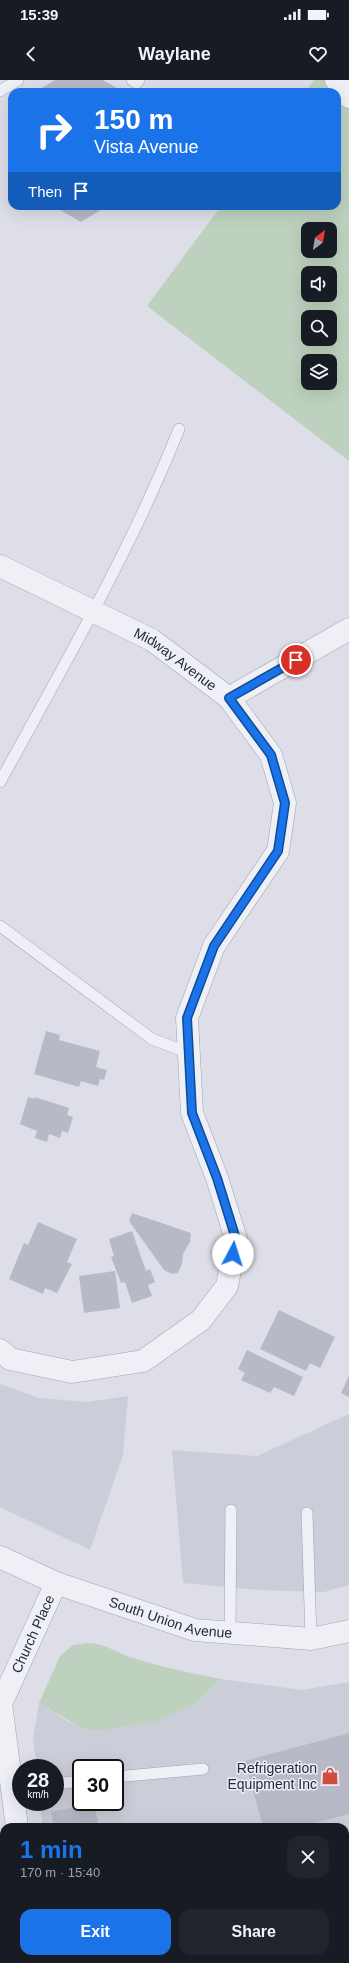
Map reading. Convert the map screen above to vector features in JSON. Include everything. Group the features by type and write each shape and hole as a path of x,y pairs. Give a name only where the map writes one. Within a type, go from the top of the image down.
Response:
{"street":[{"path":"336,80 349,98"},
{"name":"Midway Avenue","path":"0,566 152,640 229,698 271,755 285,803 278,851 214,946 187,1018 192,1113 217,1178 236,1239 227,1286 201,1320 143,1361 72,1372 10,1359 0,1350"},
{"path":"229,698 349,629"},
{"name":"South Union Avenue","path":"0,1558 56,1583 195,1630 311,1639 349,1631"},
{"name":"Church Place","path":"12,1764 0,1704 56,1583"},
{"name":"Church Place","path":"17,1811 17,1823"}],"lane":[{"path":"0,91 18,80"},
{"path":"132,80 137,83 139,80"},
{"path":"0,782 117,567 162,470 179,429"},
{"path":"0,926 152,1039 189,1053"},
{"path":"230,1633 231,1510"},
{"path":"307,1513 311,1639"},
{"path":"124,1776 203,1769"}],"shaded area":[{"path":"0,1384 39,1398 87,1402 128,1396 123,1455 90,1550 0,1507"},
{"path":"349,1414 349,1585 324,1592 258,1590 183,1583 172,1450 257,1456"},
{"path":"221,1679 302,1690 349,1682 349,1823 43,1823 41,1811 64,1811 64,1759 36,1759 33,1739 39,1703 67,1721 80,1727 195,1705"}],"green space":[{"path":"314,80 336,80 349,98 349,461 147,306 218,210 341,210 341,88 308,88"},
{"path":"90,1643 110,1648 130,1657 153,1664 221,1679 195,1705 153,1722 95,1731 80,1727 39,1703 60,1656 73,1645"}],"building":[{"path":"55,80 103,80 117,88 42,88"},
{"path":"60,210 100,210 81,222"},
{"path":"46,1031 60,1035 59,1040 100,1051 96,1067 107,1070 104,1080 100,1079 98,1086 81,1081 79,1087 34,1074"},
{"path":"28,1097 35,1099 35,1097 69,1108 67,1115 73,1117 68,1133 62,1131 60,1138 49,1134 47,1142 35,1138 37,1131 20,1124"},
{"path":"132,1213 191,1233 190,1242 183,1254 182,1264 178,1273 172,1274 164,1270 129,1221"},
{"path":"38,1222 77,1239 67,1262 72,1264 57,1293 45,1288 43,1294 9,1279 24,1243 28,1245"},
{"path":"132,1231 146,1271 150,1269 155,1282 148,1285 152,1296 132,1303 125,1282 121,1283 111,1257 114,1256 109,1239"},
{"path":"115,1271 120,1308 84,1313 79,1276"},
{"path":"279,1310 335,1337 320,1368 310,1363 306,1371 260,1349"},
{"path":"247,1350 303,1377 294,1396 274,1387 270,1393 241,1380 245,1373 238,1369"},
{"path":"349,1376 349,1397 341,1393"},
{"path":"349,1733 349,1814 314,1823 262,1823 245,1761"},
{"path":"72,1808 72,1811 96,1811 98,1823 53,1823 51,1812 64,1811 64,1809"}],"place":[{"name":"Refrigeration Equipment Inc","path":"330,1776"}],"route":[{"path":"233,1254 236,1239 217,1178 192,1113 187,1018 214,946 278,851 285,803 271,755 229,698 296,660"}]}
